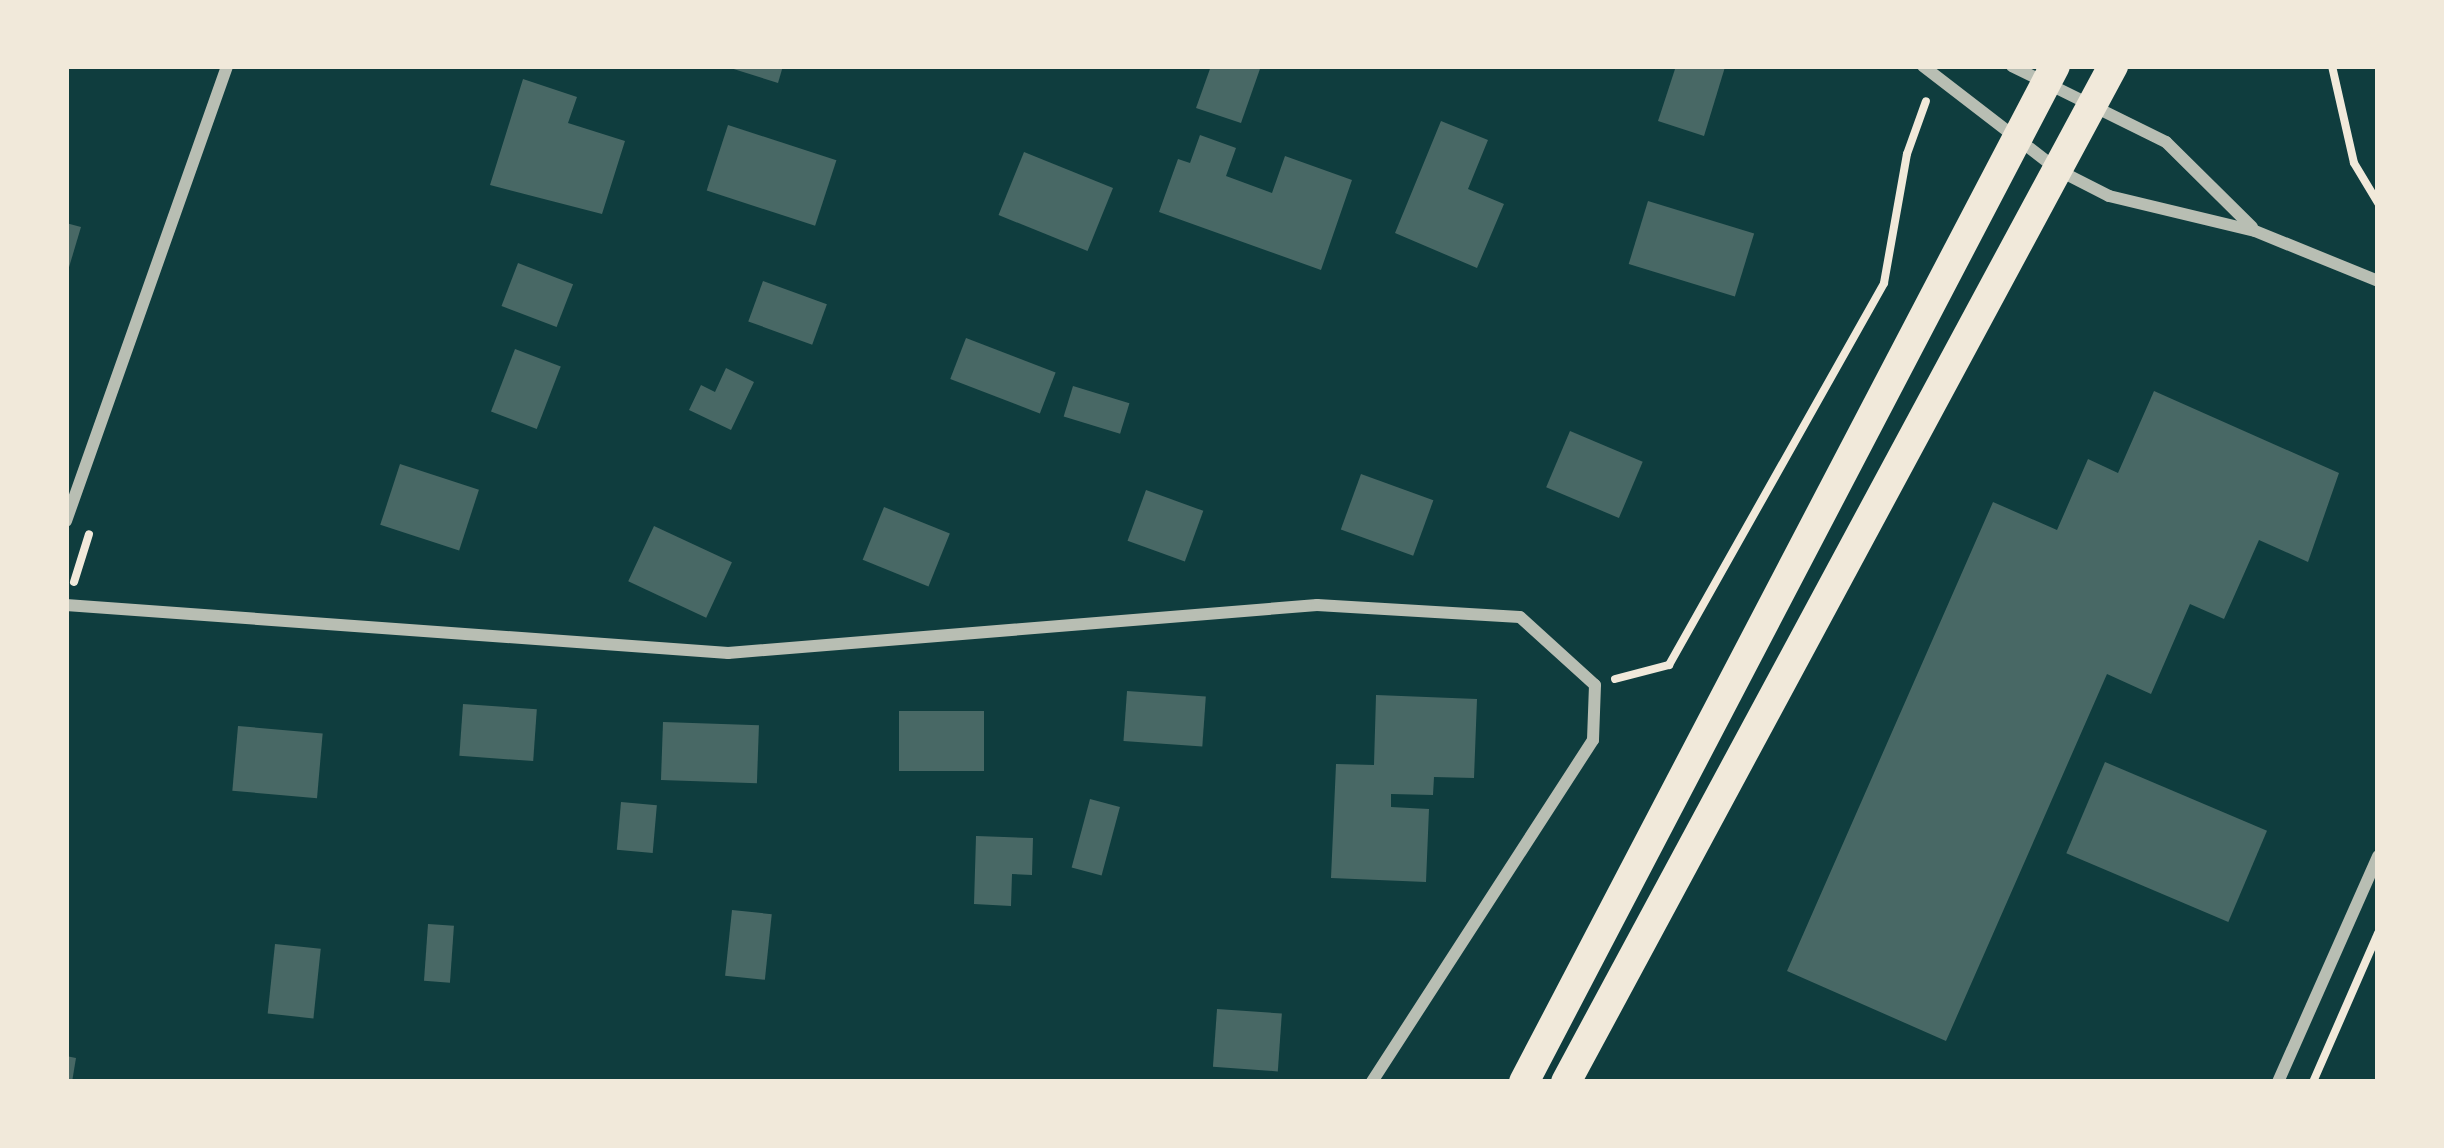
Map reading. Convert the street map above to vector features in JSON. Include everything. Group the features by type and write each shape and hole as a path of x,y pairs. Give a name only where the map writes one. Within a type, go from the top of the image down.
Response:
{"main road":[{"path":"1566,1082 2113,66"},
{"path":"1524,1082 2013,136 2051,74"}],"street":[{"path":"66,521 227,66"},
{"path":"1923,66 2058,170 2109,196 2255,231 2378,280"},
{"path":"2012,66 2051,74 2093,104 2166,142 2255,231"},
{"path":"66,605 728,653 1317,605 1443,608 1520,617 1595,685 1593,740 1372,1082"},
{"path":"2278,1082 2378,856"}],"path":[{"path":"2332,66 2354,163 2378,203"},
{"path":"1595,685 1669,665 1815,410 1884,283 1907,154 1936,76"},
{"path":"2313,1082 2378,933"}],"building":[{"path":"724,66 783,66 778,83"},
{"path":"1211,66 1261,66 1241,123 1196,108"},
{"path":"1676,66 1725,67 1704,136 1658,121"},
{"path":"523,79 577,97 568,123 625,141 602,214 490,185"},
{"path":"1441,121 1488,140 1468,189 1504,204 1477,268 1395,233"},
{"path":"728,125 836,160 815,226 707,191"},
{"path":"1200,135 1236,148 1226,176 1272,193 1285,156 1352,180 1321,270 1159,212 1178,159 1190,163"},
{"path":"1024,152 1113,188 1088,251 999,215"},
{"path":"1648,201 1754,233 1735,297 1629,264"},
{"path":"66,223 81,227 67,274 66,273"},
{"path":"518,263 573,284 557,327 502,306"},
{"path":"763,281 827,304 812,345 748,321"},
{"path":"966,338 1056,372 1040,413 950,379"},
{"path":"515,349 561,367 537,429 491,412"},
{"path":"726,368 754,382 731,430 689,410 701,385 715,392"},
{"path":"1073,386 1129,403 1120,434 1064,417"},
{"path":"2154,391 2339,473 2308,562 2259,540 2224,619 2190,604 2151,694 2107,674 1946,1041 1787,971 1993,502 2057,530 2088,459 2118,473"},
{"path":"1570,431 1643,462 1619,518 1546,487"},
{"path":"400,464 479,490 459,551 380,525"},
{"path":"1361,474 1433,500 1413,556 1341,529"},
{"path":"1146,490 1203,511 1185,562 1128,541"},
{"path":"884,507 950,534 928,586 863,560"},
{"path":"654,526 732,562 706,618 628,581"},
{"path":"1127,691 1206,697 1202,746 1124,741"},
{"path":"1376,695 1477,699 1474,778 1434,777 1433,795 1391,794 1391,807 1429,809 1426,882 1331,878 1336,764 1374,765"},
{"path":"463,704 537,709 533,761 459,756"},
{"path":"899,711 984,711 984,771 899,771"},
{"path":"663,722 759,725 757,783 661,780"},
{"path":"238,726 323,733 317,798 232,791"},
{"path":"2105,762 2267,831 2228,922 2066,853"},
{"path":"1090,799 1120,807 1102,876 1072,868"},
{"path":"621,802 657,805 653,853 617,850"},
{"path":"976,836 1033,838 1032,875 1012,874 1011,906 974,904"},
{"path":"732,910 772,914 765,980 725,976"},
{"path":"428,924 454,926 450,983 424,981"},
{"path":"275,944 321,949 313,1018 268,1014"},
{"path":"1217,1009 1282,1014 1278,1071 1213,1067"},
{"path":"66,1056 76,1058 72,1082 66,1082"}]}
